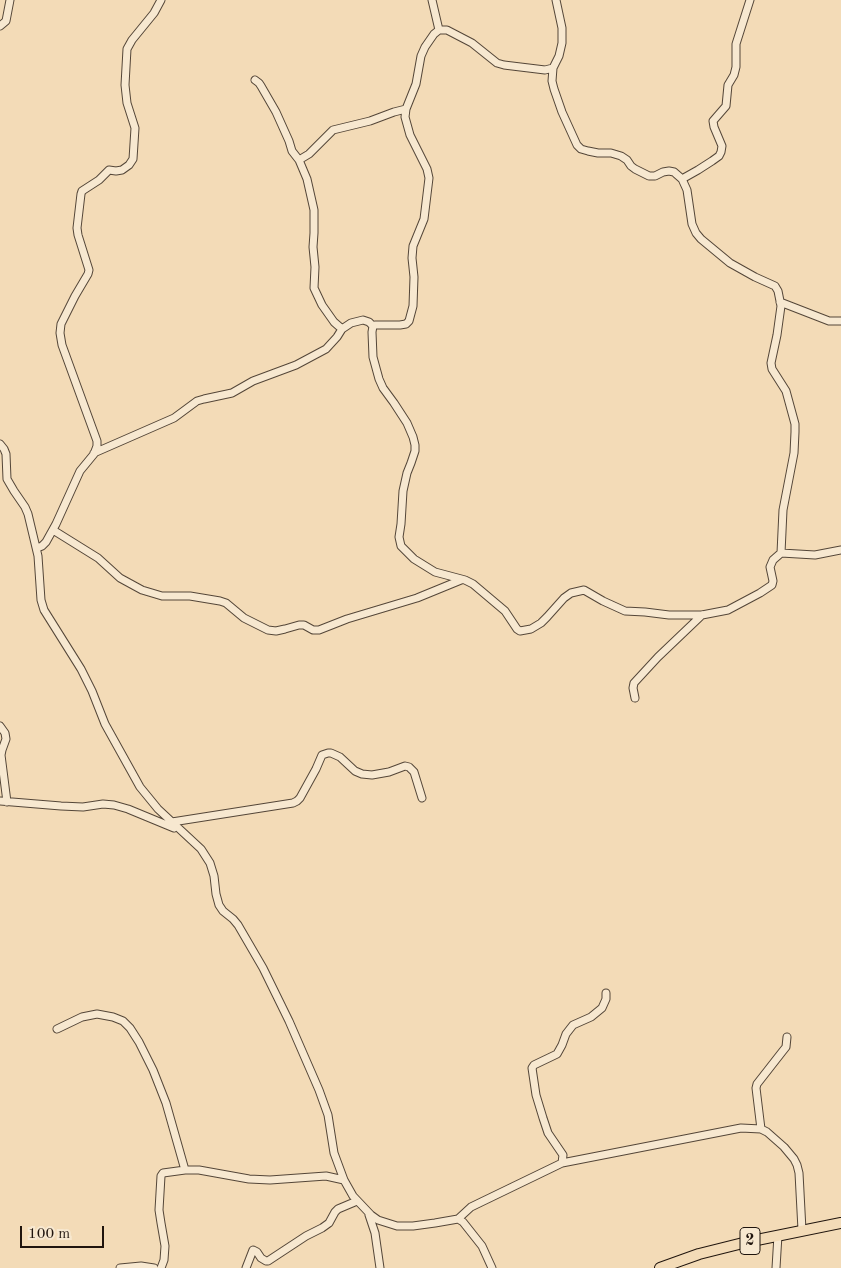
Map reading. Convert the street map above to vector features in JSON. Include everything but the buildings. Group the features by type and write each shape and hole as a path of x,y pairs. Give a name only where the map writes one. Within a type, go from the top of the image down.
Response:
{"highway":[{"name":"2","path":"660,1268 699,1254 778,1235 841,1223"}],"street":[{"path":"0,26 6,21 10,0"},
{"path":"432,0 438,30"},
{"path":"373,326 372,346 379,380 407,424 415,445 415,451 403,491 399,538 401,546 414,559 435,572 473,584 480,589 505,612 520,631 531,630 548,617 564,598 584,590 625,611 668,615 702,615 728,610 767,590 772,585 770,567 773,560 780,553 783,510 794,453 795,432 795,424 786,391 772,369 771,363 781,306 778,291 775,286 754,277 730,263 701,239 692,224 687,190 682,179 674,172 669,171 649,176 635,170 621,156 581,149 577,145 562,112 552,81 553,68 559,56 562,43 562,28 556,0"},
{"path":"682,179 712,161 721,152 722,146 713,121 726,106 728,85 736,67 736,44 750,0"},
{"path":"37,548 46,542 80,471 94,454 97,446 97,441 62,345 61,324 89,270 77,228 82,190 99,180 109,170 116,172 122,170 133,159 135,128 127,103 125,85 127,49 154,13 157,3"},
{"path":"373,326 379,324 400,326 406,324 409,321 413,306 413,246 424,219 429,178 427,169 415,147 405,117 406,109 416,84 421,56 434,34 438,30 448,30 472,43 497,63 504,66 544,70 553,68"},
{"path":"255,80 261,86 285,131 292,151 299,160 308,179 314,210 314,288 334,322 342,329"},
{"path":"299,160 309,154 333,130 370,121 406,109"},
{"path":"780,302 829,321 841,321"},
{"path":"94,454 174,418 197,401 232,393 253,381 296,365 326,348 342,329 351,323 364,320 373,326"},
{"path":"0,444 6,454 7,479 26,507 37,548 41,600 44,610 81,669 105,724 140,787 158,809 201,849 210,864 219,905 238,925 263,968 289,1021 324,1101 334,1153 344,1180 357,1201 369,1213 378,1220 403,1226 458,1219 471,1207 562,1163 742,1128 767,1132 794,1159 799,1174 802,1230"},
{"path":"53,530 98,558 120,578 142,590 162,596 190,596 220,601 226,603 244,618 268,630 276,631 299,625 319,630 347,619 417,598 462,580"},
{"path":"780,553 815,555 841,550"},
{"path":"635,698 634,683 702,615"},
{"path":"0,726 5,733 6,739 1,755 4,801 83,807 102,804 114,805 179,830"},
{"path":"172,822 293,803 300,798 322,755 328,753 340,756 362,774 372,775 389,772 405,766 409,767 414,772 422,798"},
{"path":"562,1163 563,1155 548,1133 542,1118 532,1068 539,1062 557,1054 566,1034 573,1025 591,1017 602,1008 606,999 606,993"},
{"path":"57,1029 82,1017 97,1014 123,1021 130,1028 153,1070 166,1103 185,1170"},
{"path":"760,1130 757,1084 786,1046 787,1037"},
{"path":"161,1268 164,1260 165,1246 159,1210 161,1176 163,1173 199,1170 249,1179 270,1180 326,1176 344,1180"},
{"path":"246,1268 253,1250 268,1261 329,1223 338,1209 357,1201"},
{"path":"369,1213 380,1268"},
{"path":"458,1219 463,1222 482,1246 492,1268"},
{"path":"776,1268 778,1235"},
{"path":"120,1268 141,1266 154,1268"}]}
